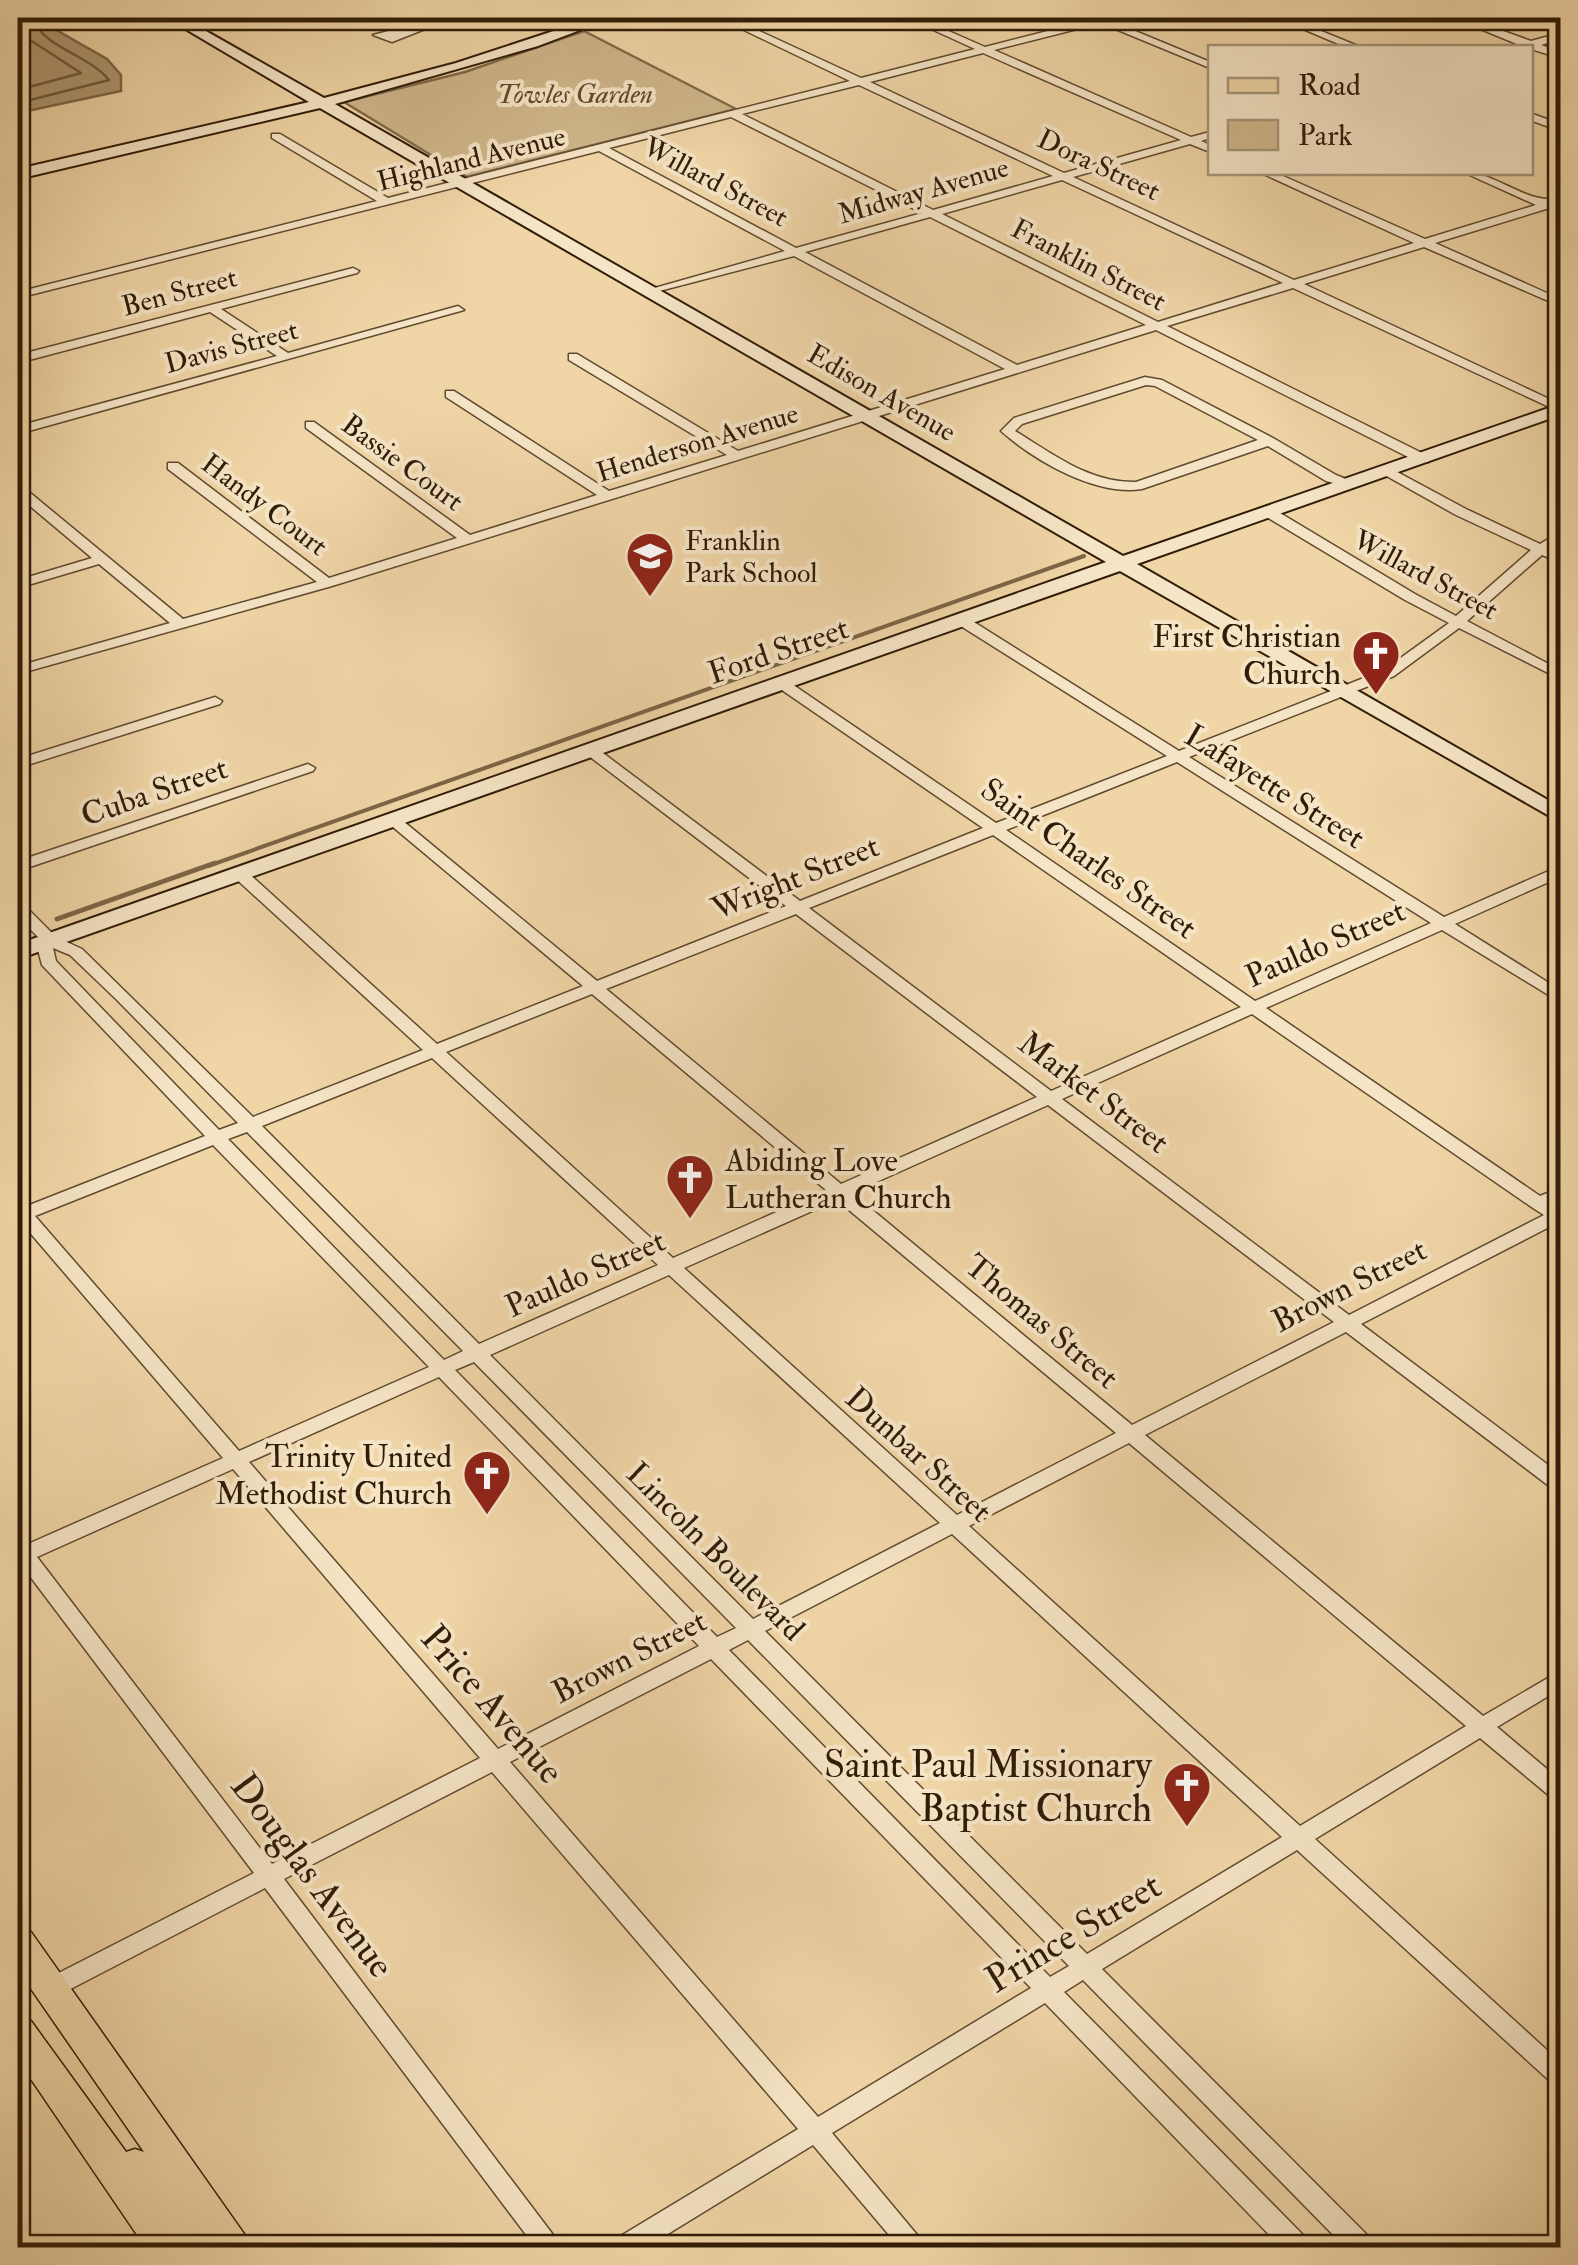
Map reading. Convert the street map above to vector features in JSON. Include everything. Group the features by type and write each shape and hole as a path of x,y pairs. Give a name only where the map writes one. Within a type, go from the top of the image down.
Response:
{"main road":[{"path":"18,1942 234,2248"},
{"path":"23,2052 106,2154 168,2248"},
{"path":"106,2154 132,2162 199,2248"}],"street":[{"name":"Edison Avenue","path":"174,18 1560,816"},
{"path":"403,32 448,18"},
{"path":"18,174 314,99 484,50 576,18"},
{"path":"18,165 512,53 605,18"},
{"name":"Dora Street","path":"724,18 1560,409"},
{"path":"912,18 1208,148"},
{"path":"1282,18 1350,45"},
{"path":"1459,18 1530,44"},
{"path":"1106,19 1208,64"},
{"name":"Highland Avenue","path":"18,295 1106,19"},
{"path":"1527,45 1560,36"},
{"path":"1533,45 1560,56"},
{"name":"Franklin Street","path":"733,114 1423,458"},
{"path":"1533,117 1560,128"},
{"path":"276,136 388,202"},
{"name":"Midway Avenue","path":"648,293 1208,136"},
{"name":"Willard Street","path":"601,148 1018,371"},
{"path":"1271,175 1560,303"},
{"path":"1476,175 1553,203 1560,211"},
{"name":"Henderson Avenue","path":"18,670 327,583 1553,203"},
{"name":"Ben Street","path":"18,359 353,271"},
{"path":"213,308 287,357"},
{"name":"Davis Street","path":"18,430 458,310"},
{"path":"573,356 736,456"},
{"path":"1270,441 1119,488 1089,478 1007,431 1018,422 1145,381 1158,383 1270,441 1330,478 1351,484"},
{"path":"450,394 607,496"},
{"name":"Ford Street","path":"18,952 1560,409"},
{"name":"Bassie Court","path":"310,425 467,539"},
{"name":"Handy Court","path":"174,466 327,583"},
{"path":"1388,471 1461,512 1560,558"},
{"path":"18,490 25,503 179,622"},
{"name":"Willard Street","path":"1270,513 1361,570 1560,675"},
{"name":"Wright Street","path":"19,1212 435,1052 1344,691 1409,662 1432,646 1540,549 1560,536"},
{"path":"18,584 102,559"},
{"name":"Lafayette Street","path":"960,620 1560,997"},
{"name":"Saint Charles Street","path":"782,683 1552,1212"},
{"path":"18,764 215,701"},
{"name":"Market Street","path":"590,750 1560,1484"},
{"name":"Cuba Street","path":"18,866 308,768"},
{"name":"Thomas Street","path":"392,820 1560,1792"},
{"name":"Pauldo Street","path":"20,1552 670,1268 1560,871"},
{"name":"Dunbar Street","path":"240,874 1560,2076"},
{"name":"Lincoln Boulevard","path":"18,908 47,941 76,952 250,1124 1364,2248"},
{"name":"Lincoln Boulevard","path":"47,941 48,962 1299,2248"},
{"name":"Brown Street","path":"51,1988 1347,1322 1552,1212 1560,1192"},
{"name":"Price Avenue","path":"19,1212 236,1458 916,2248"},
{"name":"Douglas Avenue","path":"20,1552 551,2248"},
{"name":"Prince Street","path":"623,2248 1560,1679"}],"green space":[{"name":"Towles Garden","path":"584,31 736,109 467,177 344,102 465,72"}],"water":[{"path":"35,18 107,59 121,75 121,91 18,113 18,21"}],"waterway":[{"path":"208,866 1084,556"},
{"path":"57,919 215,863"}],"place":[{"name":"Franklin Park School","path":"650,598"},
{"name":"First Christian Church","path":"1376,696"},
{"name":"Abiding Love Lutheran Church","path":"690,1220"},
{"name":"Trinity United Methodist Church","path":"487,1516"},
{"name":"Saint Paul Missionary Baptist Church","path":"1187,1828"}]}
